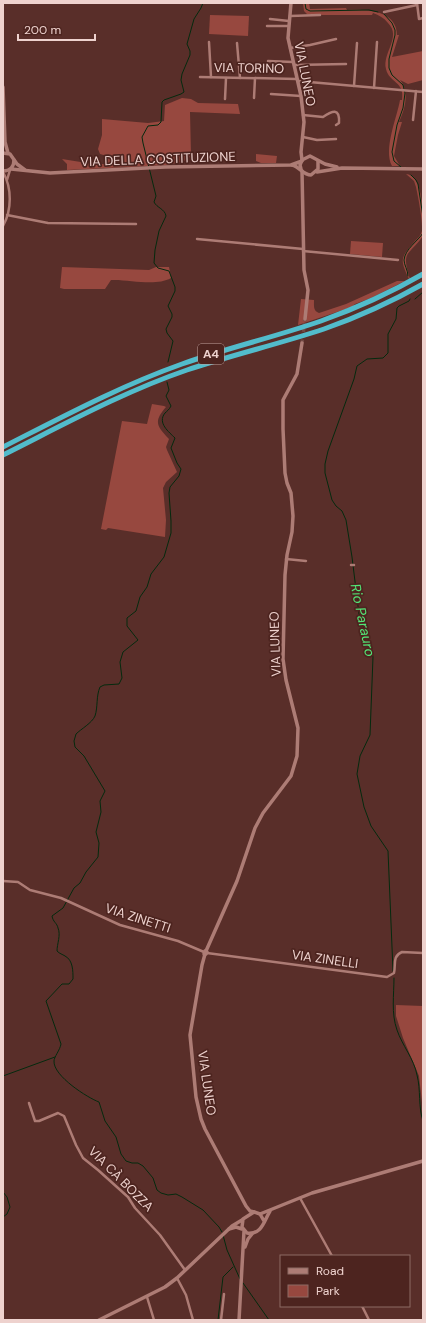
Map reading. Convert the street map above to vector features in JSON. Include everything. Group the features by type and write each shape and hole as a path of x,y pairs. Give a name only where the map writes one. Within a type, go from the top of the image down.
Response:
{"highway":[{"name":"A4","path":"3,447 92,402 141,380 182,364 342,313 392,291 423,274"},
{"name":"A4","path":"3,455 98,407 147,385 198,366 323,329 358,316 423,284"}],"street":[{"name":"VIA LUNEO","path":"291,3 288,38 289,48 301,96 303,115 302,160"},
{"path":"384,12 417,4 419,19 423,18"},
{"path":"290,16 320,15"},
{"path":"270,19 289,21"},
{"path":"267,26 288,26"},
{"path":"289,48 336,39"},
{"path":"209,42 211,77"},
{"path":"374,88 377,42"},
{"path":"237,43 240,78"},
{"path":"354,86 357,43"},
{"path":"268,61 346,64"},
{"name":"VIA TORINO","path":"200,77 297,80 423,92"},
{"path":"225,99 226,78"},
{"path":"254,98 255,78"},
{"path":"3,87 5,142 8,153 3,153"},
{"path":"413,120 416,91"},
{"path":"271,94 301,96"},
{"path":"303,115 322,117 330,111 334,111 339,116 339,123 336,125"},
{"path":"302,137 317,140 336,139"},
{"path":"3,149 5,142"},
{"path":"302,149 307,157"},
{"name":"VIA DELLA COSTITUZIONE","path":"8,153 17,164 26,170"},
{"path":"305,320 308,290 304,270 303,250 302,160 307,157 313,157 330,166 342,168 423,169"},
{"path":"7,182 14,159"},
{"name":"VIA DELLA COSTITUZIONE","path":"3,172 10,169 32,172 70,173 144,168 291,165 302,160"},
{"path":"317,172 319,166 318,161"},
{"name":"VIA DELLA COSTITUZIONE","path":"291,165 302,170"},
{"path":"303,179 317,172 342,168"},
{"path":"302,170 309,175"},
{"path":"3,172 7,182 10,201 8,215 3,226"},
{"path":"8,215 48,222 136,224"},
{"path":"197,239 398,260"},
{"name":"VIA LUNEO","path":"246,1206 201,1119 196,1097 190,1035 202,965 206,953 237,881 259,820 291,776 298,749 298,728 286,680 283,659 286,559 292,532 293,516 291,493 285,473 282,407 286,393 296,374 302,342"},
{"path":"286,559 306,561"},
{"name":"VIA ZINETTI","path":"3,881 15,881 30,890 66,901 120,925 178,941 206,953"},
{"name":"VIA ZINELLI","path":"206,953 387,977 394,973 395,959 398,954 402,952 423,953"},
{"name":"VIA CÀ BOZZA","path":"29,1103 35,1121 39,1121 58,1113 64,1116 83,1158 128,1197 135,1208 160,1234 185,1270"},
{"path":"246,1206 250,1210 260,1214 300,1198 423,1161"},
{"path":"300,1198 331,1255"},
{"path":"246,1206 246,1216"},
{"path":"243,1254 246,1242 252,1233 262,1227 271,1210"},
{"path":"99,1320 165,1287 177,1278 226,1231 254,1212"},
{"path":"260,1214 264,1221"},
{"path":"239,1320 243,1254 242,1220"},
{"path":"226,1231 236,1227 247,1233 252,1233"},
{"path":"177,1278 186,1295 193,1320"},
{"path":"221,1320 224,1294"},
{"path":"147,1296 154,1320"},
{"path":"362,1307 369,1320"}],"green space":[{"path":"303,3 309,3 310,9 346,8 347,10 362,10 379,13 392,20 396,27 397,35 399,35 392,57 423,51 423,80 408,84 400,80 405,90 406,101 399,122 402,122 394,156 400,166 392,166 389,151 400,100 402,100 401,89 390,77 386,69 387,57 393,34 392,28 383,18 373,13 372,15 307,14 304,11"},
{"path":"210,15 249,16 248,36 209,34"},
{"path":"182,98 191,99 198,103 238,104 240,114 190,112 191,155 182,162 165,165 67,170 67,164 62,159 93,164 105,164 107,156 100,154 98,149 102,135 102,119 148,123 164,121 165,105"},
{"path":"256,154 277,156 276,163 261,163 256,161"},
{"path":"406,174 412,176 417,182 420,190 423,221 423,236 406,258 407,270 410,279 404,267 403,258 420,235 422,227 416,187 414,181"},
{"path":"351,241 383,243 382,257 350,254"},
{"path":"62,267 149,270 156,267 169,267 171,278 165,281 157,282 111,280 105,289 64,289 60,288"},
{"path":"397,281 405,281 371,298 355,304 352,307 298,325 301,299 314,300 315,310 319,313 346,304"},
{"path":"152,404 166,407 159,416 158,424 169,439 166,447 177,472 166,482 163,488 166,520 165,537 108,528 106,530 101,529 122,421 147,424"},
{"path":"396,1005 423,1006 423,1111 419,1076 403,1038 396,1016"}],"waterway":[{"path":"168,362 173,341 166,329 172,317 168,306 175,291 175,287 169,271 158,268 154,263 159,231 166,216 154,202 156,196 142,137 148,126 158,125 161,122 162,102 184,92 181,80 190,55 187,44 194,19 203,3"},
{"name":"Rio Parauro","path":"305,3 306,9 310,11 369,10 378,12"},
{"name":"Rio Parauro","path":"384,14 392,23 395,30 389,59 389,68 392,75 403,85 405,93 403,108 397,125 392,152 394,161 401,167"},
{"name":"Rio Parauro","path":"411,175 418,184 423,217"},
{"name":"Rio Parauro","path":"408,276 404,262 405,256 423,233"},
{"path":"415,299 423,292"},
{"name":"Rio Parauro","path":"393,971 388,851 371,826 364,807 357,774 360,756 370,735 373,657 359,614 346,520 342,511 332,500 325,473 325,464 357,366 367,359 383,358 388,353 388,334 396,319 397,308 410,299"},
{"path":"167,382 169,390 166,396 171,406 165,413 162,420 167,430 175,438 171,448 181,469 179,476 170,487 169,493 171,533 164,557 151,574 147,587 140,597 136,611 127,618 127,626 138,640 123,652 120,662 122,678 119,684 104,685 100,687 94,719 76,734 74,741 75,747 84,756 105,791 100,801 101,812 96,832 99,843 98,857 86,872 80,883 74,888 63,908 52,916 59,931 57,951 70,960 73,979 69,984 62,984 46,1001 61,1044 54,1061 55,1067 65,1080 72,1086 99,1102 105,1121 116,1137 121,1154 126,1161 138,1163 143,1166 153,1178 157,1190 161,1193 168,1195 176,1194 203,1210 222,1232"},
{"name":"Rio Parauro","path":"394,978 393,1011 395,1024 399,1036 415,1069 418,1081 421,1116 423,1121"},
{"path":"3,1076 55,1057"},
{"path":"3,1192 7,1197 10,1207 7,1214 3,1217"},
{"path":"223,1235 227,1250 240,1279"},
{"path":"218,1320 223,1277 233,1267"},
{"path":"243,1283 269,1320"}],"tunnel":[{"path":"302,343 305,319"}]}
